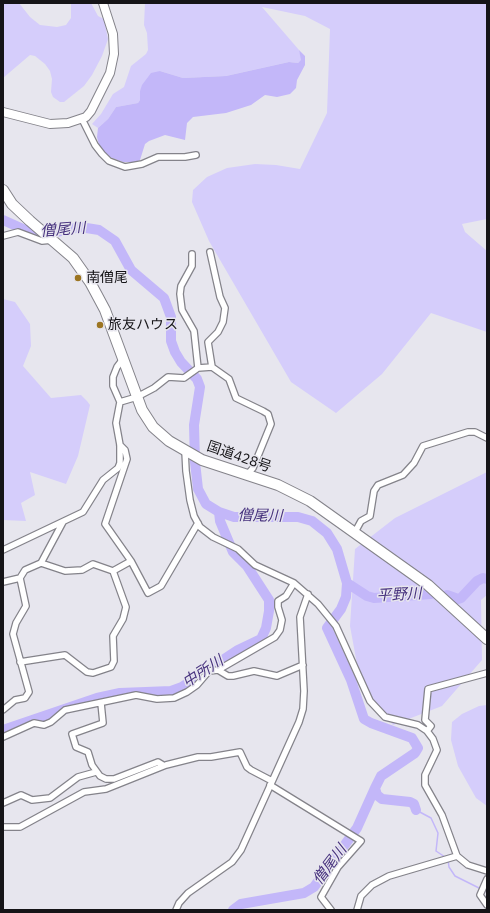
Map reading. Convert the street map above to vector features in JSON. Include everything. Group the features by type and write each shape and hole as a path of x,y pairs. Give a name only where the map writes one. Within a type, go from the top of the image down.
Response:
{"highway":[{"name":"国道428号","path":"3,190 12,204 73,258 90,282 105,310 142,410 153,427 169,441 194,456 247,476 278,485 304,498 355,532 428,585 487,639"}],"street":[{"path":"3,112 50,124 68,123 82,119 91,111 110,73 114,54 113,34 103,3"},
{"path":"82,119 95,145 102,154 109,161 125,167 142,164 158,157 185,157 196,155"},
{"path":"3,201 16,215 30,221"},
{"path":"3,236 18,232 42,241 51,239"},
{"path":"210,252 220,297 225,308 223,322 218,332 208,342 212,367"},
{"path":"192,254 192,266 180,286 180,294 182,310 194,331 198,368"},
{"path":"3,550 83,512 103,480 118,468 120,463 120,445 116,423 120,402 113,386 113,376 123,359"},
{"path":"120,402 137,397 154,388 168,377 184,378 198,368 212,367 229,379 236,398 239,401 263,411 272,424 253,468 247,476"},
{"path":"355,532 361,521 370,516 374,491 378,485 403,476 414,463 424,446 468,432 475,432 487,438"},
{"path":"120,445 125,450 127,459 105,524 131,562 148,593 161,586 198,523"},
{"path":"194,456 186,471 190,500 200,527 214,537 238,549 255,565 294,583 308,594 330,617 336,626 370,701 385,717 418,725 427,731 436,745 436,750 425,776 425,785 442,815 457,856 468,865 487,871"},
{"path":"3,710 14,700 28,696 29,692 13,634 16,623 26,606 20,578 25,570 41,562 63,522"},
{"path":"41,562 64,571 82,570 92,564 113,571 131,562"},
{"path":"20,662 64,655 87,672 93,673 111,667 114,661 113,636 123,619 126,607 113,571"},
{"path":"3,582 20,578"},
{"path":"3,737 34,723 44,725 51,722 65,710 136,695 158,699 174,698 197,685 209,671 218,670 276,637 280,630 282,620 278,608 278,601 286,596 294,583"},
{"path":"176,910 179,903 188,892 232,862 241,850 303,709 303,665 300,617 308,594"},
{"path":"218,670 222,674 233,676 254,671 277,676 303,665"},
{"path":"427,731 431,726 425,720 428,689 487,673"},
{"path":"101,703 103,723 72,734 76,747 88,752 96,772 106,779 114,779 158,762 163,766"},
{"path":"3,827 20,828 84,792 106,789 163,766 198,757 211,757 240,752 247,766 251,770 361,841 338,867 321,897 331,910"},
{"path":"3,803 22,795 32,800 50,798 78,777 96,772"},
{"path":"357,910 361,896 372,885 389,876 457,856"},
{"path":"487,880 480,895 487,905"}],"shaded area":[{"path":"3,3 19,3 30,17 40,25 57,27 66,25 71,18 71,3 91,3 98,16 104,19 108,39 102,56 92,75 84,86 64,102 60,102 53,97 51,92 52,79 50,71 45,64 35,56 30,55 3,78"},
{"path":"145,3 487,3 487,219 462,224 465,232 487,251 487,332 431,313 382,374 336,413 291,382 209,241 192,202 193,190 207,177 227,168 255,164 276,165 300,169 327,113 330,29 305,16 262,7 299,50 302,60 298,63 289,62 226,76 183,78 160,71 140,91 140,100 138,103 116,107 108,119 98,128 92,124 101,114 113,94 124,87 131,66 146,54 148,50 147,33 144,25"},
{"path":"299,50 305,56 305,65 297,80 296,88 290,94 277,97 265,95 251,105 226,113 193,117 187,123 185,140 165,135 149,141 145,144 140,160 136,162 123,162 107,156 99,145 97,137 98,128 108,119 116,107 138,103 140,100 142,85 151,73 160,71 183,78 226,76 289,62 298,63 301,60"},
{"path":"3,299 15,302 30,324 31,346 23,366 51,398 81,395 90,405 78,456 66,484 30,472 35,495 21,503 26,521 3,520"},
{"path":"487,472 487,595 481,600 482,660 442,706 393,725 361,686 350,626 355,549 395,518"},
{"path":"487,705 487,806 476,798 458,766 451,740 452,722 462,714 479,706"}],"waterway":[{"name":"僧尾川","path":"3,220 32,233 56,232 80,227 99,230 115,241 131,270 164,298 171,317 171,341 175,352 181,362 197,379 200,387 194,425 195,462 198,489 206,504 219,512 234,517 298,517 312,521 327,533 337,549 347,583 346,597 341,609 327,628 351,680 364,719 412,738 418,748 415,753 381,776 375,788 377,795 382,799 410,802 414,804 416,810"},
{"name":"中所川","path":"3,730 97,698 120,693 171,691 182,687 238,650 261,639 266,628 269,600 247,566 233,552 220,521 219,512"},
{"name":"平野川","path":"447,595 458,599 461,598 477,581 483,578 487,579"},
{"name":"平野川","path":"347,583 367,596 374,598 431,594"},
{"name":"僧尾川","path":"233,910 241,904 304,893 314,887 357,828 375,788"},
{"path":"416,810 431,818 438,833 436,851 445,857"},
{"path":"448,860 449,867 455,876 487,892"}],"place":[{"name":"南僧尾","path":"78,278"},
{"name":"旅友ハウス","path":"100,325"}]}
